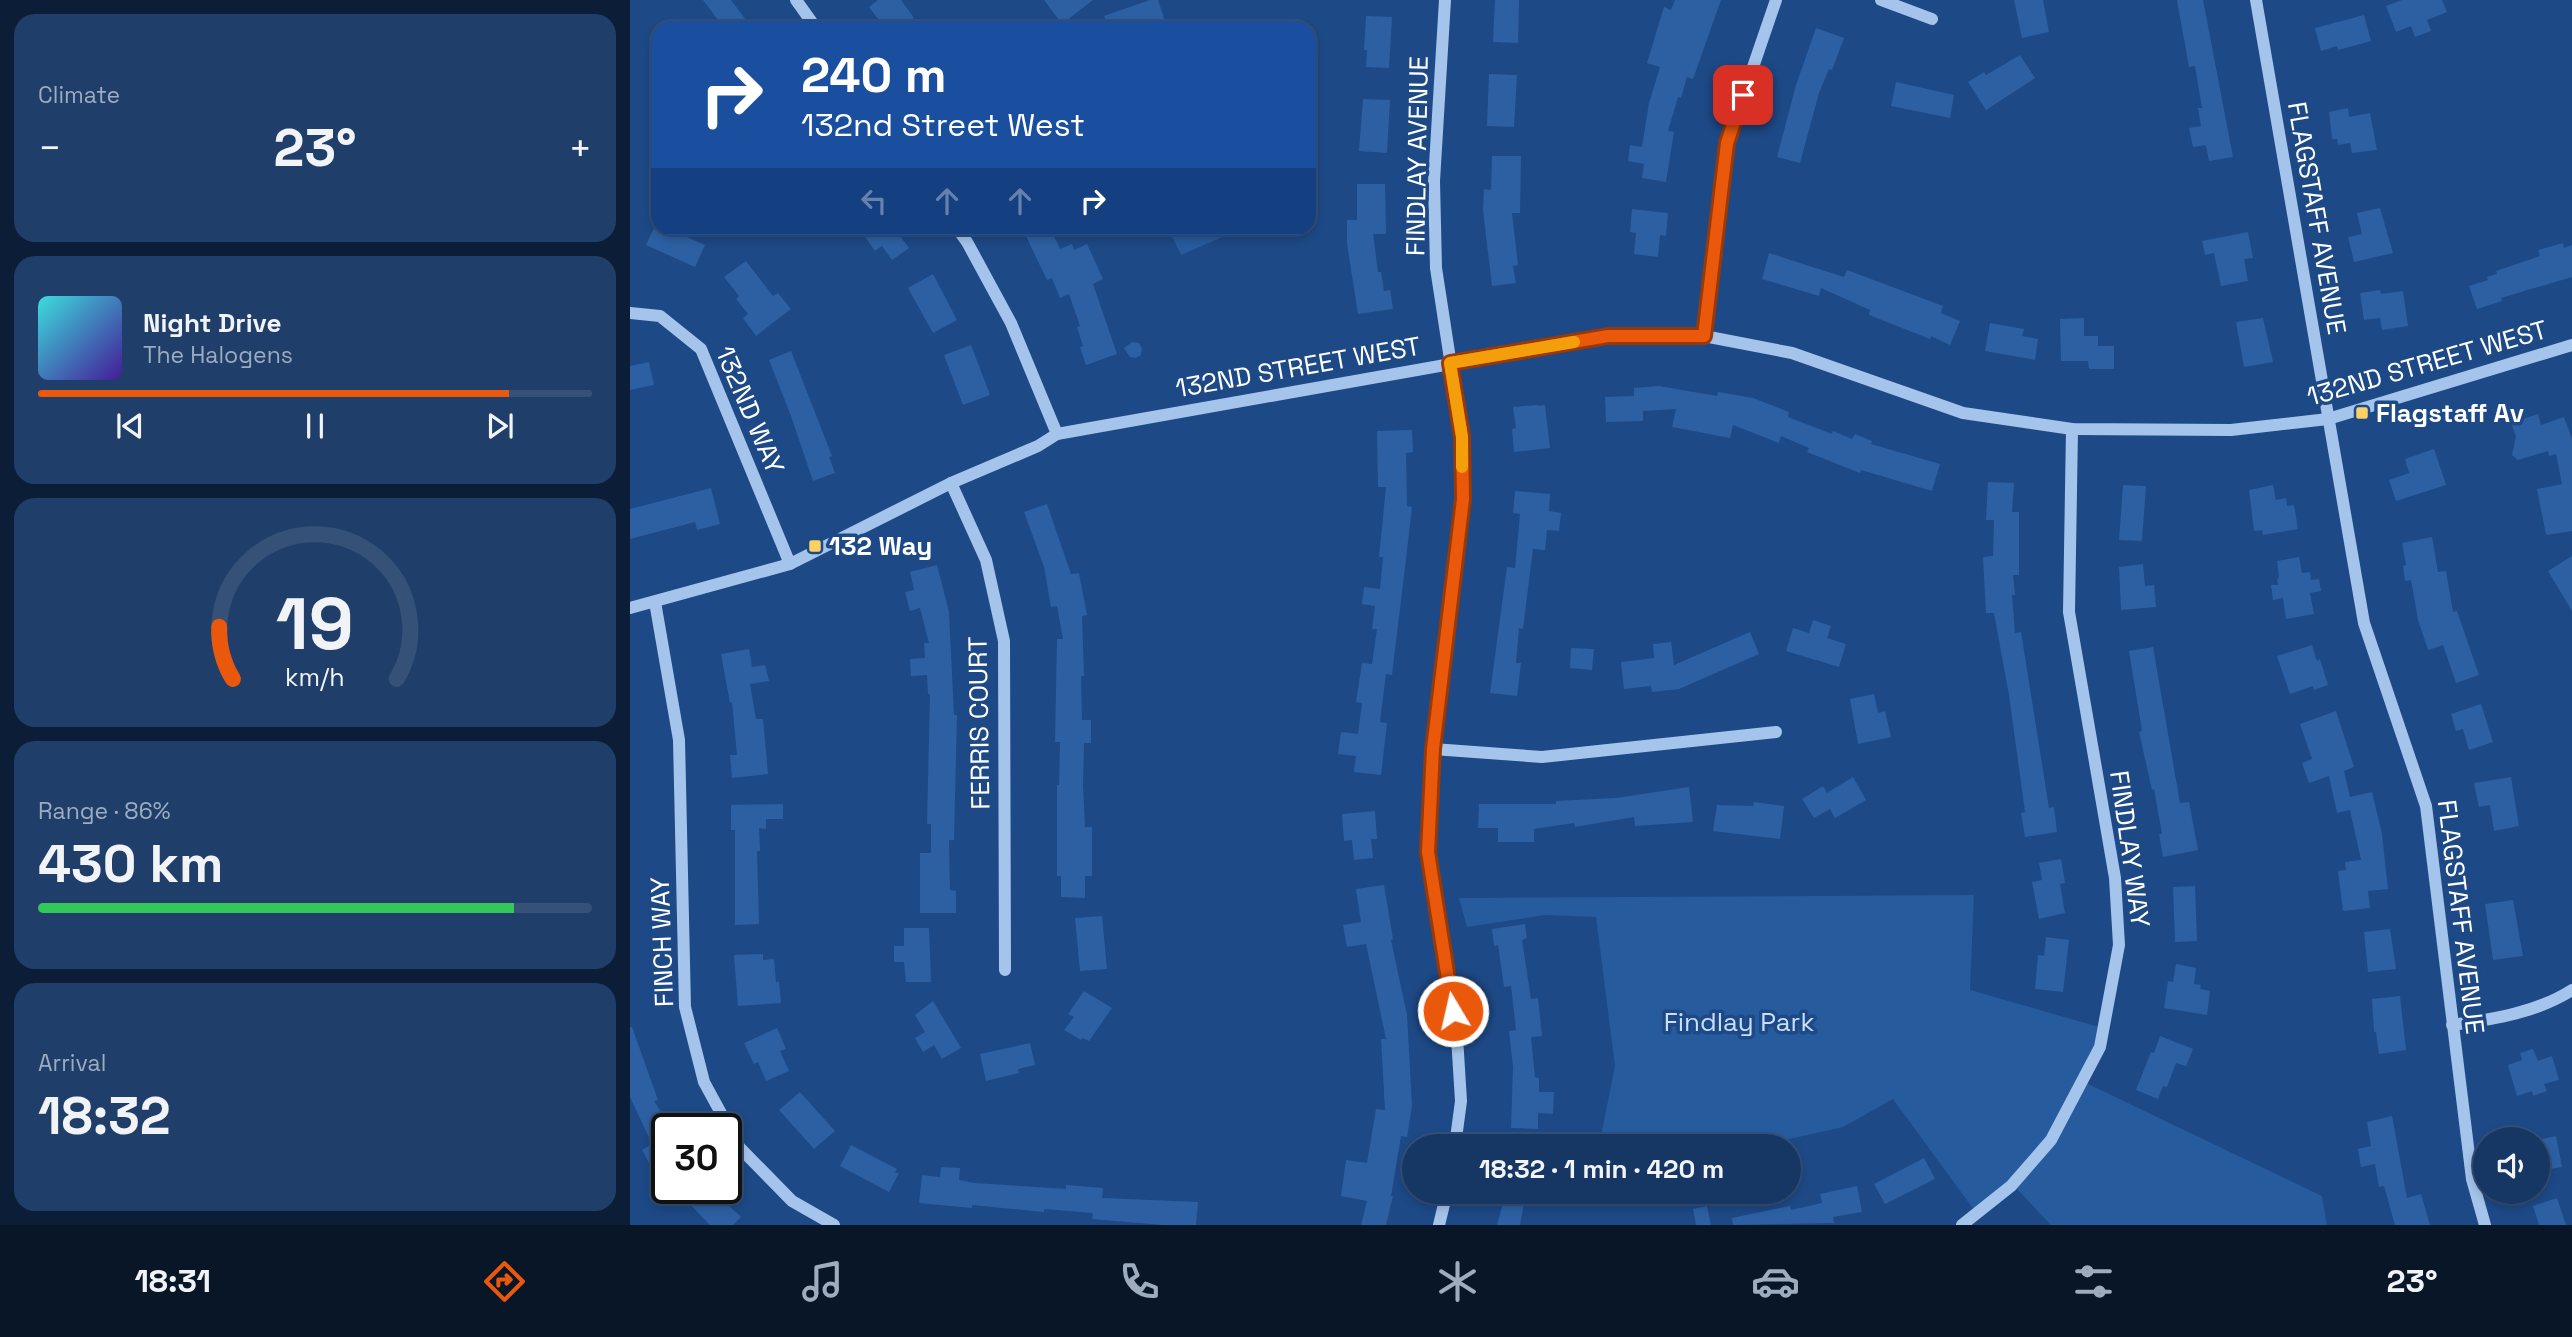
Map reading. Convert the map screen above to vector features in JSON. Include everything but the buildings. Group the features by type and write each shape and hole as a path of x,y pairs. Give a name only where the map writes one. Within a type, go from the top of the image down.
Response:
{"street":[{"path":"796,0 811,21"},
{"name":"FINDLAY AVENUE","path":"1445,0 1434,181 1436,268 1462,437 1463,499 1433,749 1428,852 1457,1037 1461,1101 1457,1134"},
{"path":"1704,336 1727,143 1776,0"},
{"path":"1881,0 1932,19"},
{"name":"FLAGSTAFF AVENUE","path":"2256,0 2364,623 2426,806 2472,1180 2485,1225"},
{"path":"962,235 1011,323 1057,434"},
{"name":"132ND WAY","path":"630,313 660,316 701,349 790,564"},
{"name":"132ND STREET WEST","path":"630,608 790,564 951,483 1038,446 1057,434 1608,336 1704,336 1792,353 1963,414 2072,429 2231,430 2328,419 2572,345"},
{"name":"FINDLAY WAY","path":"1962,1225 2011,1186 2051,1140 2100,1047 2119,945 2115,878 2069,612 2072,429"},
{"name":"FERRIS COURT","path":"951,483 986,560 1004,641 1005,970"},
{"name":"FINCH WAY","path":"655,602 679,740 685,1007 704,1083 740,1148 792,1200 834,1225"},
{"path":"1433,749 1542,757 1776,732"},
{"path":"2452,1025 2508,1017 2561,997 2572,990"},
{"path":"1439,1225 1444,1204"}],"green space":[{"path":"1171,235 1227,235 1181,255"},
{"name":"Findlay Park","path":"1974,895 1970,990 2106,1029 2084,1082 2322,1196 2327,1225 2051,1225 2013,1185 1977,1214 1893,1099 1843,1127 1801,1136 1801,1134 1601,1134 1615,1066 1596,917 1545,915 1467,927 1459,898"}],"slow traffic":[{"path":"1462,467 1462,437 1450,363 1574,342"}],"place":[{"name":"Flagstaff Av","path":"2362,413"},
{"name":"132 Way","path":"815,546"}],"route":[{"path":"1453,1011 1428,852 1433,749 1463,499 1462,437 1450,363 1608,336 1704,336 1727,143 1743,95"}]}
